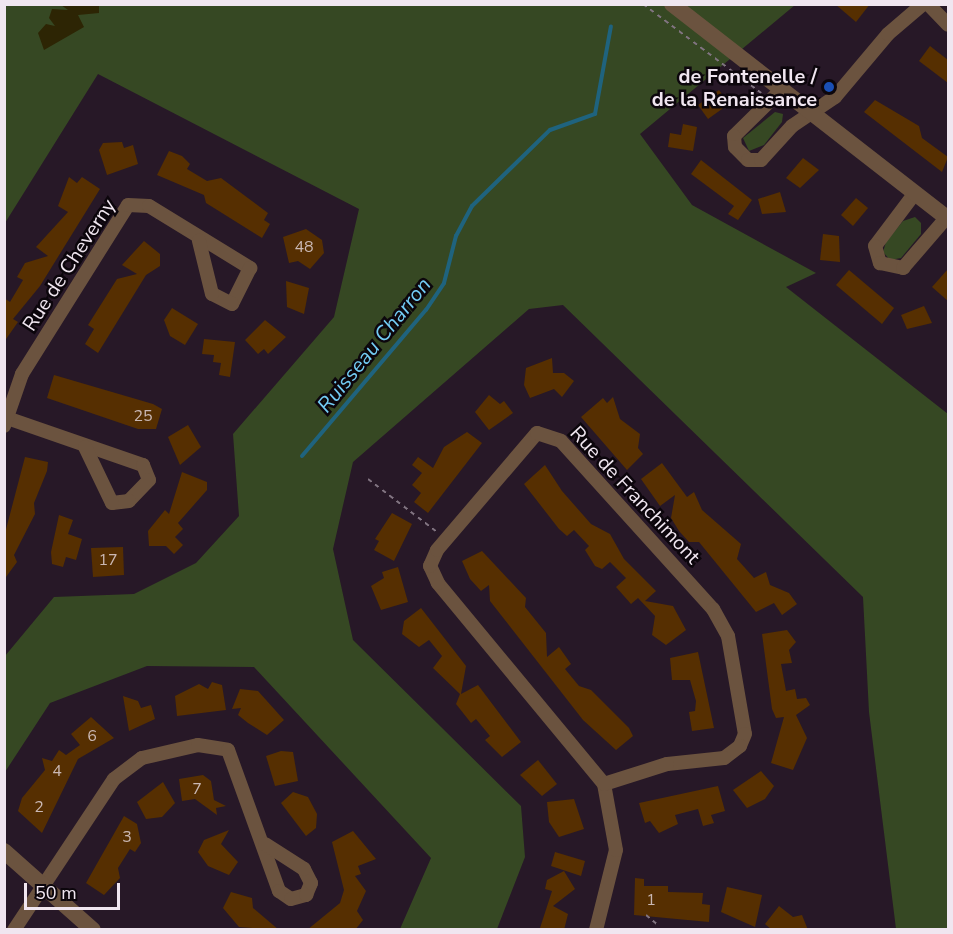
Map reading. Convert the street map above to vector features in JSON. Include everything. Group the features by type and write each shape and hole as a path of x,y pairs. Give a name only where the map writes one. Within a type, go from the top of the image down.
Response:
{"street":[{"path":"672,4 948,218 903,268 880,264 874,251 877,241 915,193"},
{"path":"782,89 734,136 735,147 743,157 761,160 812,113 835,97 880,42 923,4"},
{"path":"928,4 948,25"},
{"name":"Rue de Cheverny","path":"86,447 112,503 129,501 149,480 147,466 6,422 22,374 128,205 145,204 199,241 250,268 232,304 212,294 199,241"},
{"name":"Rue de Franchimont","path":"596,930 616,850 604,784 434,577 430,560 532,436 548,433 561,441 718,616 728,636 741,712 740,746 724,758 667,764 604,784"},
{"path":"14,930 120,771 172,749 210,744 228,750 266,844"},
{"path":"4,851 93,930"}],"path":[{"path":"643,4 758,91"},
{"path":"368,479 446,539"},
{"path":"646,915 658,925"}],"green space":[{"path":"5,5 795,5 640,134 692,205 816,273 786,287 948,414 948,929 896,929 869,712 863,597 563,305 529,309 353,462 333,549 353,640 521,806 525,857 497,929 400,929 431,858 254,667 147,666 50,703 5,772 5,656 54,597 134,594 196,563 239,516 233,434 334,317 359,209 98,74 5,223"},
{"path":"775,112 783,114 782,122 764,145 749,151 743,138"},
{"path":"915,217 921,223 921,234 901,258 890,260 883,252 886,242 903,221"}],"sand":[{"path":"61,5 99,5 99,13 78,15 84,27 44,50 38,33 46,24 55,26 49,18 52,9 68,10"}],"building":[{"path":"835,4 870,4 856,22"},
{"path":"930,46 948,60 948,83 919,61"},
{"path":"719,90 729,104 708,119 698,105"},
{"path":"875,100 919,126 922,138 948,157 942,172 864,112"},
{"path":"683,124 697,127 693,151 668,147 670,133 681,135"},
{"path":"122,142 124,148 133,145 138,164 107,175 99,150 103,143"},
{"path":"169,151 182,156 190,164 187,169 207,181 221,178 268,213 264,220 270,224 262,238 206,203 204,195 157,175"},
{"path":"803,158 819,170 800,188 786,178"},
{"path":"701,160 752,200 738,220 728,214 734,206 691,174"},
{"path":"69,177 77,183 82,177 100,189 40,286 13,319 18,322 4,342 4,298 10,302 23,280 17,277 25,263 48,256 36,247 68,212 58,206"},
{"path":"780,192 786,212 762,214 758,199"},
{"path":"856,198 868,208 853,226 841,215"},
{"path":"306,229 322,240 324,253 310,269 298,261 289,263 283,237"},
{"path":"823,234 839,236 840,262 820,260"},
{"path":"144,241 160,254 160,266 146,275 98,353 85,344 94,329 88,325 117,279 137,274 122,265"},
{"path":"948,269 948,301 932,287"},
{"path":"849,270 894,308 882,324 836,285"},
{"path":"286,281 309,288 304,314 287,307"},
{"path":"924,306 932,323 907,329 901,315"},
{"path":"172,308 198,324 185,345 170,336 164,320"},
{"path":"265,320 286,337 268,354 264,349 258,354 245,340"},
{"path":"204,339 235,342 230,377 219,375 221,363 213,362 214,355 202,354"},
{"path":"552,358 553,373 564,373 574,381 562,397 554,389 530,398 524,385 526,368"},
{"path":"54,375 153,404 162,409 156,429 138,429 47,398"},
{"path":"489,395 500,404 504,401 513,413 489,430 475,412"},
{"path":"613,397 620,419 640,434 638,448 643,454 627,470 581,417 603,398 607,403"},
{"path":"188,425 201,447 180,465 168,437"},
{"path":"467,432 482,443 428,513 414,502 421,493 412,485 422,473 412,465 418,457 433,468 444,447"},
{"path":"25,457 48,462 47,471 34,503 35,514 14,555 17,562 6,577 4,537"},
{"path":"662,463 687,497 694,492 702,510 741,544 737,559 754,578 766,572 770,585 789,593 797,604 782,615 774,603 756,612 699,542 689,542 679,531 671,518 675,495 660,506 641,479"},
{"path":"545,465 562,491 591,524 610,534 624,559 656,591 645,601 673,606 686,630 666,645 652,635 655,616 638,598 631,604 616,587 626,578 610,562 602,569 595,566 585,550 589,546 574,530 567,536 559,529 524,484"},
{"path":"182,472 207,482 207,490 178,523 183,529 175,537 183,545 174,554 166,546 149,546 148,531 165,510 169,514"},
{"path":"392,513 412,524 394,561 374,550 379,541 375,539"},
{"path":"59,515 73,520 68,534 82,539 76,560 66,557 63,567 52,564 51,552"},
{"path":"123,547 124,575 93,577 91,548"},
{"path":"482,551 526,598 525,607 546,633 547,657 559,647 571,664 565,669 579,686 591,690 629,728 633,736 616,750 583,720 490,601 489,585 481,591 470,579 462,561"},
{"path":"398,567 408,602 381,610 371,586 384,578 382,572"},
{"path":"421,608 466,666 461,694 478,685 521,742 502,757 485,740 490,736 476,719 471,723 456,704 460,694 433,668 442,656 429,640 419,647 402,634 404,621"},
{"path":"787,630 796,642 789,650 792,663 781,664 786,691 795,689 797,699 806,698 810,705 796,715 807,738 793,770 771,763 784,717 776,718 772,709 762,634"},
{"path":"698,652 714,728 692,731 689,712 695,711 696,701 690,680 672,680 670,658"},
{"path":"212,682 222,685 226,710 177,716 175,696 199,684 208,689"},
{"path":"240,689 258,691 284,720 267,735 248,723 238,715 241,708 232,709"},
{"path":"123,696 138,701 141,708 151,705 155,719 129,731"},
{"path":"91,717 114,738 78,759 42,833 18,811 22,798 45,770 42,758 52,761 59,750 66,755 80,745 71,734"},
{"path":"281,751 293,752 298,781 275,786 266,756"},
{"path":"538,760 557,784 542,796 520,775"},
{"path":"761,771 774,786 765,799 747,808 733,790"},
{"path":"203,775 211,781 214,800 226,806 216,808 217,815 195,799 182,801 179,779"},
{"path":"163,782 175,803 162,817 146,819 137,802"},
{"path":"718,786 725,811 711,815 714,823 703,826 698,809 675,815 678,824 659,833 650,821 645,823 639,803"},
{"path":"293,792 308,797 317,814 316,828 306,836 281,803"},
{"path":"574,799 584,829 559,837 549,822 547,802"},
{"path":"124,816 137,824 141,843 135,852 130,849 118,868 120,878 104,895 86,883"},
{"path":"229,830 221,844 238,862 229,875 208,866 198,852 204,840"},
{"path":"353,831 376,859 358,866 361,874 355,876 366,891 357,911 363,920 355,930 307,930 340,903 344,890 332,842"},
{"path":"555,852 585,861 581,876 551,866"},
{"path":"564,871 575,889 553,906 568,914 564,930 540,928 552,891 545,889 547,880"},
{"path":"635,878 644,879 644,886 668,886 668,892 703,893 702,904 710,905 709,922 634,915"},
{"path":"727,887 762,895 755,927 721,912"},
{"path":"231,892 252,898 253,908 279,930 239,927 223,908"},
{"path":"779,906 793,917 802,915 808,930 772,930 765,924"}],"waterway":[{"name":"Ruisseau Charron","path":"302,456 426,310 444,283 456,236 472,206 550,130 595,114 611,26"}],"place":[{"name":"de Fontenelle / de la Renaissance","path":"829,87"}]}
